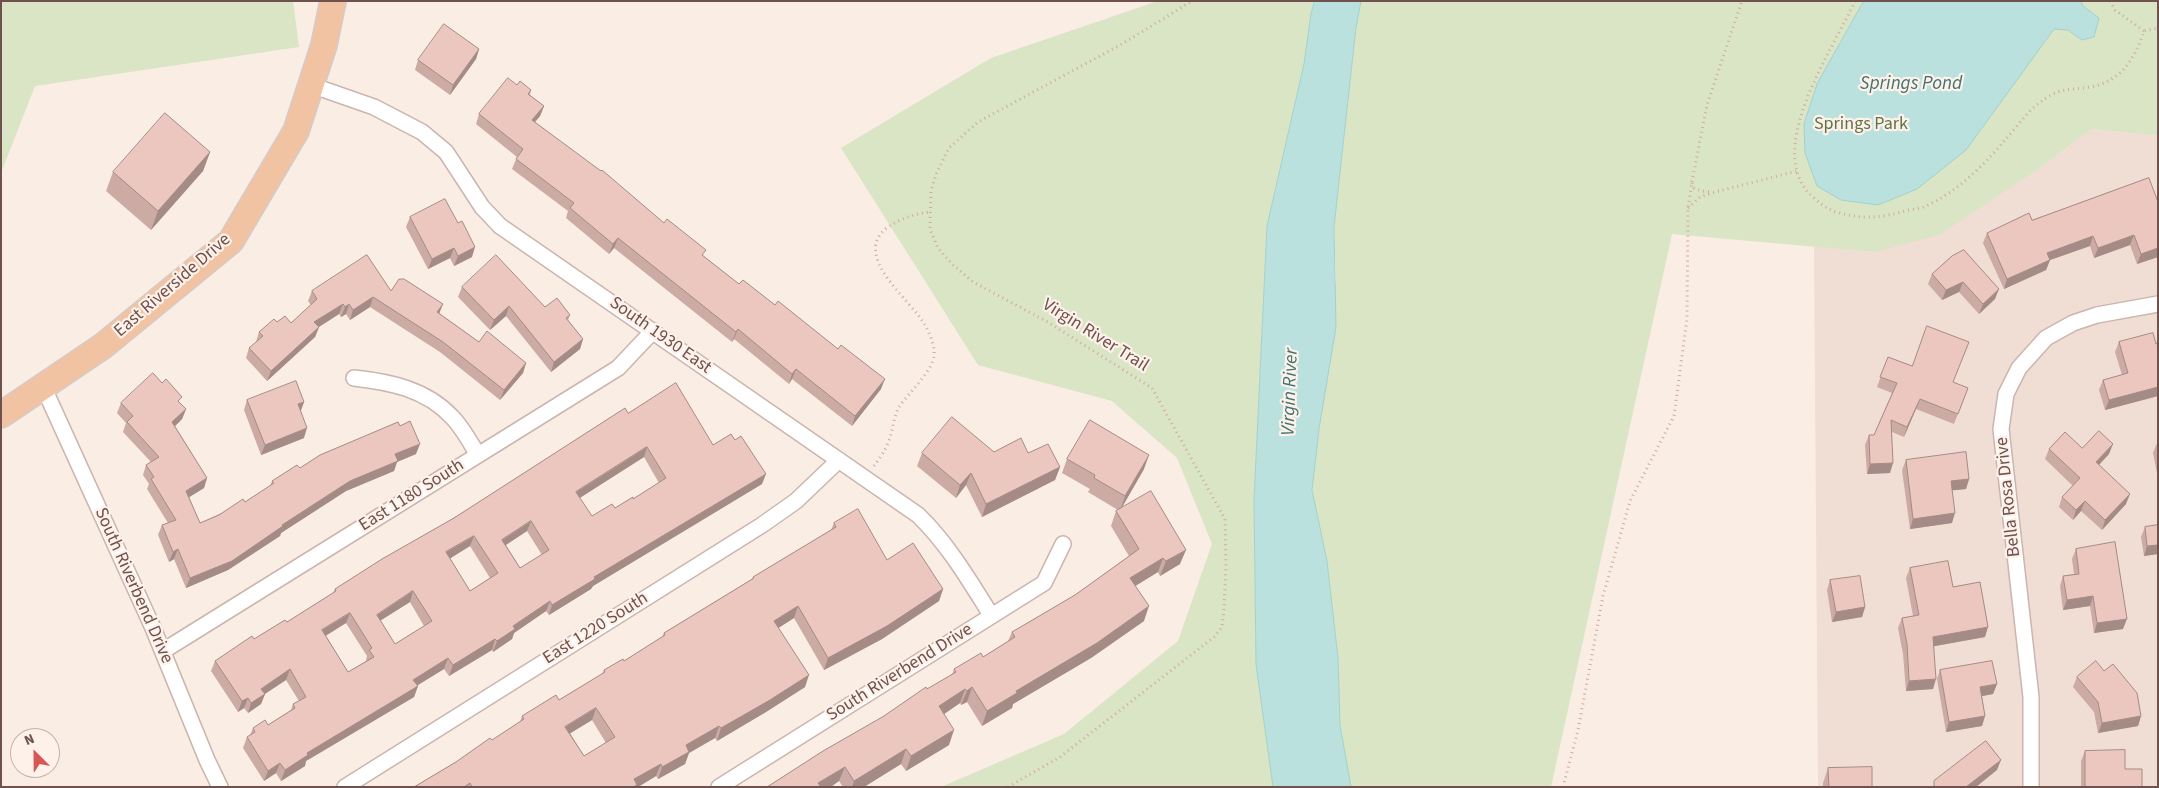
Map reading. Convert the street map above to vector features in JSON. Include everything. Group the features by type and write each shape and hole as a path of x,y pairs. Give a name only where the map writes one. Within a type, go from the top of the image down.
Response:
{"main road":[{"name":"East Riverside Drive","path":"1,415 103,346 231,240 296,131 324,45 333,1"}],"street":[{"name":"South 1930 East","path":"311,85 374,107 422,132 446,152 482,207 500,226 918,515 952,552 991,615"},
{"name":"Bella Rosa Drive","path":"2031,787 2031,697 2001,429 2006,394 2019,368 2046,338 2073,323 2089,318 2158,304"},
{"name":"East 1180 South","path":"163,651 618,368 653,332"},
{"path":"354,378 388,382 421,394 452,416 478,455"},
{"name":"South Riverbend Drive","path":"43,386 163,651 207,760 220,787"},
{"name":"East 1220 South","path":"345,787 762,525 796,501 839,460"},
{"name":"South Riverbend Drive","path":"720,787 1044,583 1063,544"}],"path":[{"name":"Virgin River Trail","path":"1008,787 1060,757 1214,637 1222,627 1224,609 1226,567 1225,519 1152,388 1046,321 973,282 953,265 938,248 930,229 931,190 949,148 978,122 1122,44 1192,1"},
{"path":"1564,787 1578,730 1603,596 1630,501 1674,416 1687,319 1688,208 1692,182 1707,105 1742,1"},
{"path":"1855,1 1823,62 1801,118 1793,151 1801,183 1809,194 1828,209 1853,217 1884,218 1927,206 1966,180 2001,145 2036,105 2053,92 2092,87 2116,78 2126,68 2140,44 2144,31"},
{"path":"2110,1 2115,10 2144,31 2158,28"},
{"path":"1688,208 1700,197 1797,171"},
{"path":"1692,182 1694,188 1700,191 1715,192"},
{"path":"874,466 888,444 898,409 928,370 935,352 925,324 899,294 880,266 876,254 876,242 883,231 898,220 912,214 930,212"}],"shaded area":[{"path":"2092,129 2158,136 2158,787 1818,787 1814,246 1874,252 2041,167"}],"green space":[{"path":"1,1 293,1 299,47 35,86 1,173"},
{"path":"1158,1 1315,1 1311,14 1304,64 1267,226 1254,500 1256,664 1273,787 941,787 1064,734 1178,641 1212,544 1177,458 1112,401 978,365 841,148 991,58"},
{"name":"Springs Park","path":"1361,1 2158,1 2158,136 2092,129 2041,167 1939,235 1874,252 1672,234 1551,787 1351,787 1340,725 1338,658 1327,561 1312,491 1336,278 1334,227 1356,27"}],"water":[{"name":"Virgin River","path":"1315,1 1361,1 1356,27 1334,227 1336,327 1319,429 1312,490 1327,561 1338,658 1340,725 1351,787 1273,787 1256,664 1254,500 1267,226 1304,64 1311,14"},
{"name":"Springs Pond","path":"1864,1 2081,1 2083,6 2099,18 2094,37 2082,40 2068,30 2054,29 1966,150 1917,189 1878,205 1841,200 1817,186 1805,153 1804,124 1817,84"}],"building":[{"path":"444,24 479,49 453,85 418,60"},
{"path":"508,78 517,85 520,81 531,90 528,94 544,106 532,120 602,170 664,223 667,219 706,250 702,255 739,284 743,280 775,305 778,301 838,349 841,345 885,379 855,416 796,369 792,374 738,329 736,332 618,238 613,244 570,208 574,203 516,159 523,149 479,114"},
{"path":"165,113 210,152 158,211 113,172"},
{"path":"2149,178 2158,202 2158,248 2141,254 2134,235 2098,248 2093,236 2047,253 2050,260 2007,279 1987,233 2029,213 2032,220"},
{"path":"445,199 458,223 462,221 475,247 458,256 454,248 432,259 410,217"},
{"path":"1964,250 1999,289 1983,304 1963,282 1946,290 1932,274 1952,256"},
{"path":"367,255 391,291 399,279 404,279 443,304 437,312 479,342 487,331 526,363 504,390 443,342 373,297 353,310 349,304 345,307 343,304 314,322 319,327 271,371 249,348 263,336 259,332 274,319 277,322 285,316 291,323 317,299 312,291"},
{"path":"496,255 545,307 557,298 570,315 566,318 583,339 554,362 509,306 494,320 462,287"},
{"path":"1927,326 1969,342 1953,382 1968,388 1958,414 1920,399 1907,427 1891,420 1893,463 1870,464 1869,435 1874,435 1897,383 1880,377 1888,357 1912,366"},
{"path":"2153,333 2156,344 2158,343 2158,387 2109,400 2103,380 2128,373 2119,342"},
{"path":"153,373 162,383 166,379 182,397 178,401 186,409 172,422 207,478 186,491 200,523 219,515 243,499 245,502 297,465 300,468 320,455 398,422 400,426 410,421 420,444 395,454 398,461 350,481 282,525 232,561 190,578 178,549 173,552 162,525 176,520 151,479 154,477 146,465 159,457 127,422 133,416 121,403"},
{"path":"296,381 304,402 298,404 307,428 265,445 247,400"},
{"path":"676,383 713,445 731,434 735,440 741,436 766,474 594,577 595,579 552,605 550,601 513,626 515,629 497,641 495,639 453,665 448,658 413,680 418,686 307,753 308,755 285,770 280,763 268,771 247,737 255,732 253,728 265,720 268,725 295,708 293,704 306,697 290,669 261,689 265,694 251,703 248,698 242,701 215,661 252,636 254,639 285,620 287,622 382,559 454,518 625,408 628,413","holes":["647,447 666,478 633,499 633,497 615,508 612,504 592,516 576,492","531,521 549,550 520,568 502,540","474,536 498,573 470,591 446,552","413,591 432,621 395,644 377,615","350,613 372,648 369,650 374,657 348,672 322,630"]},
{"path":"952,417 994,452 1021,438 1028,453 1048,444 1060,467 986,504 971,473 960,485 922,453"},
{"path":"1090,420 1149,455 1125,496 1094,478 1095,475 1067,459"},
{"path":"2099,431 2113,444 2096,462 2130,494 2105,520 2085,501 2076,510 2062,497 2080,478 2049,449 2065,432 2082,448"},
{"path":"1966,452 1969,479 1951,481 1955,513 1913,519 1906,460"},
{"path":"1151,491 1186,550 1166,561 1163,558 1130,578 1149,606 1097,643 1016,691 1017,693 987,711 972,687 967,691 965,689 939,706 954,730 911,756 906,749 854,781 845,767 818,783 821,787 767,787 823,751 884,716 926,687 927,689 956,672 954,669 981,653 983,657 1015,637 1012,632 1075,595 1139,549 1116,511"},
{"path":"858,509 887,560 913,543 943,589 887,626 828,658 798,606 774,621 809,675 721,728 719,726 686,745 689,752 662,767 661,764 634,779 637,785 633,787 472,787 470,783 464,787 414,787 456,762 490,738 492,740 524,719 522,716 556,695 559,700 605,672 604,670 623,659 624,661 665,635 664,633 836,527 834,523","holes":["596,708 615,737 584,756 565,727"]},
{"path":"2158,525 2158,545 2147,546 2145,527"},
{"path":"2115,542 2127,619 2097,623 2093,596 2067,600 2063,576 2079,574 2076,549"},
{"path":"1948,561 1953,587 1980,582 1988,627 1933,637 1936,679 1909,681 1907,644 1902,618 1919,615 1910,568"},
{"path":"1860,576 1865,607 1836,612 1830,580"},
{"path":"1992,661 1997,684 1980,687 1985,716 1949,722 1940,670"},
{"path":"2096,661 2104,671 2113,664 2137,693 2141,716 2102,723 2098,702 2077,677"},
{"path":"1986,741 2001,760 1966,787 1934,787 1934,781"},
{"path":"2125,750 2125,769 2142,769 2142,787 2085,787 2085,751"},
{"path":"1872,767 1872,787 1829,787 1828,768"}]}
